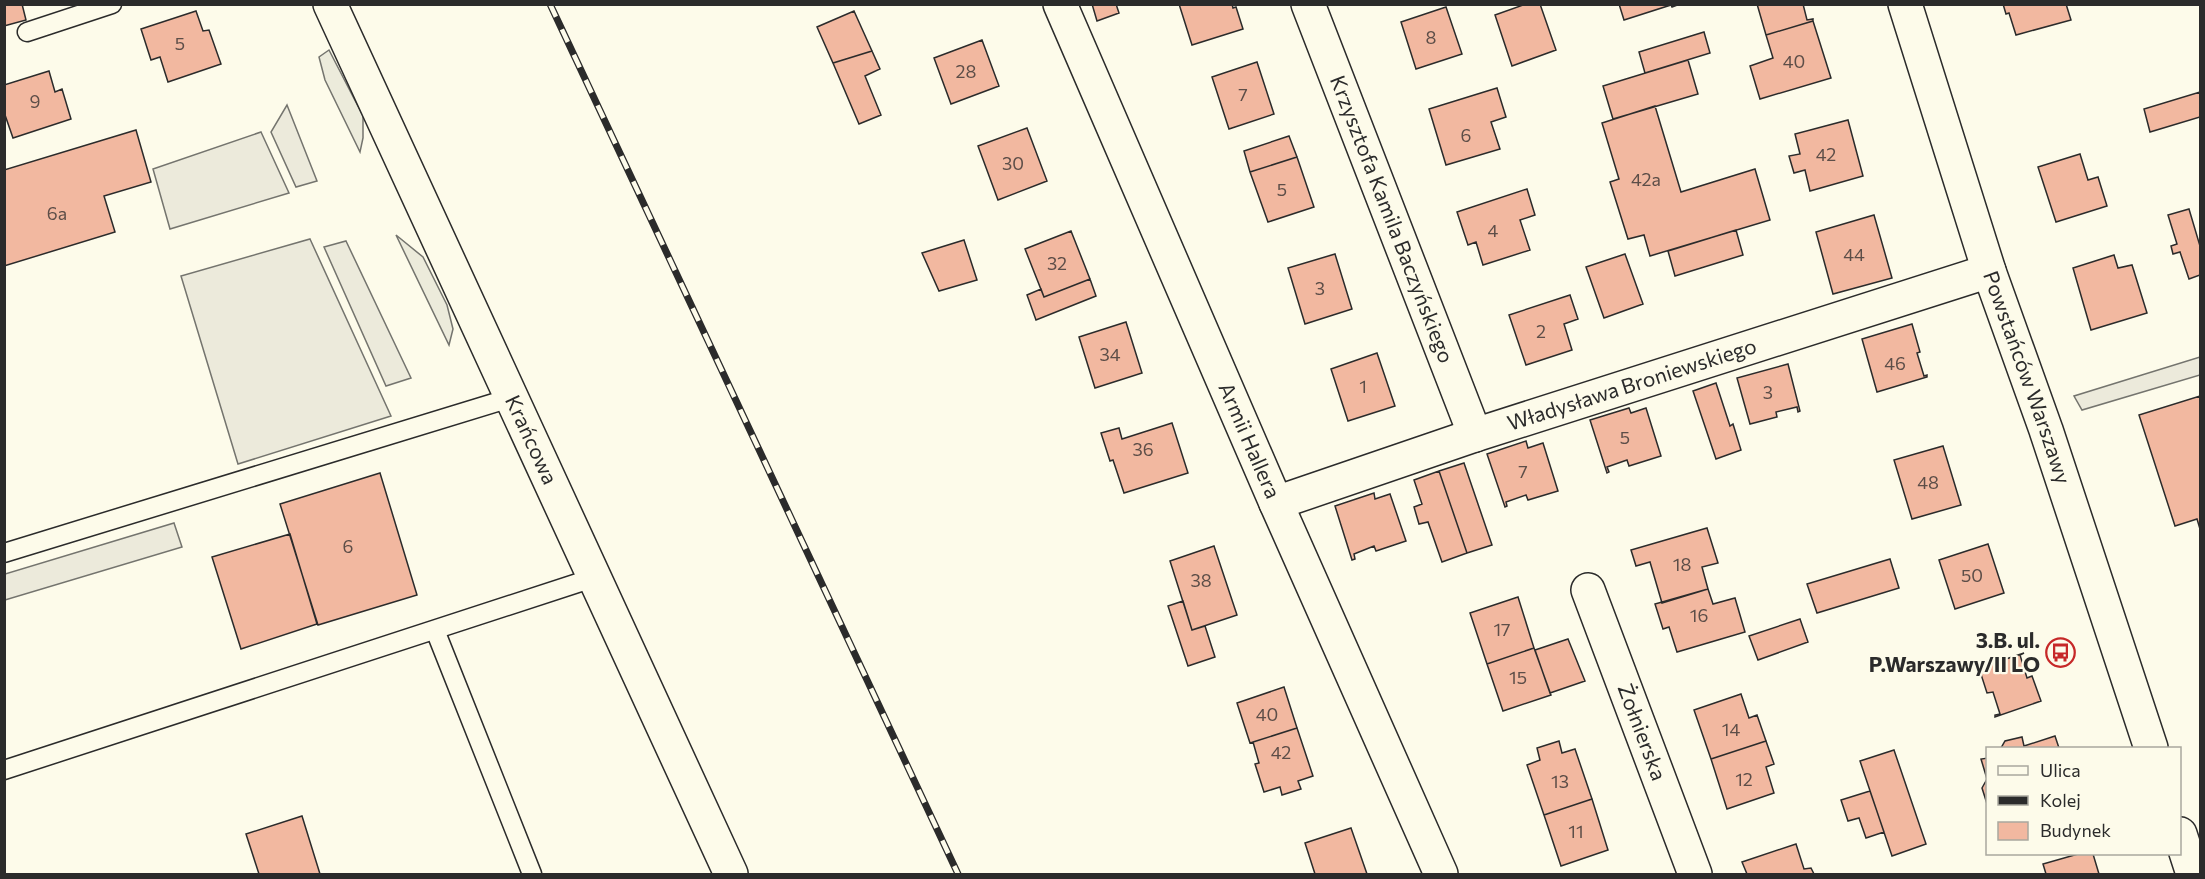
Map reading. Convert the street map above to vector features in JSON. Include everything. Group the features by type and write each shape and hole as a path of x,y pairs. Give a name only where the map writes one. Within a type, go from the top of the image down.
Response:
{"street":[{"name":"Krańcowa","path":"330,4 731,874"},
{"name":"Armii Hallera","path":"1060,4 1440,874"},
{"name":"Krzysztofa Kamila Baczyńskiego","path":"1308,4 1475,435"},
{"name":"Powstańców Warszawy","path":"1905,4 1989,271 2046,430 2151,747"},
{"name":"Władysława Broniewskiego","path":"1276,503 1475,435 1989,271"},
{"name":"Żołnierska","path":"1588,590 1695,874"},
{"path":"2181,837 2193,874"}],"lane":[{"path":"27,32 112,4"},
{"path":"4,554 510,398"},
{"path":"4,770 593,578"},
{"path":"435,630 532,874"}],"shaded area":[{"path":"329,50 363,116 363,138 360,152 325,80 319,57"},
{"path":"287,105 317,181 296,187 271,132"},
{"path":"261,132 289,193 170,229 153,169"},
{"path":"396,235 423,257 447,305 453,329 449,345"},
{"path":"310,239 391,416 238,464 181,276"},
{"path":"346,241 411,378 386,386 324,247"},
{"path":"2200,357 2200,375 2082,410 2074,396"},
{"path":"174,523 182,547 5,600 5,574"}],"building":[{"path":"4,4 22,4 26,20 4,26"},
{"path":"1092,4 1116,4 1119,13 1097,21"},
{"path":"1179,4 1232,4 1233,8 1236,7 1243,29 1192,45"},
{"path":"1526,4 1540,4 1556,50 1512,66 1495,15"},
{"path":"1619,4 1680,4 1624,20"},
{"path":"1757,4 1803,4 1807,20 1813,19 1813,21 1766,35"},
{"path":"2003,4 2066,4 2071,20 2016,35 2009,13 2006,14"},
{"path":"1446,7 1462,54 1416,69 1401,22"},
{"path":"196,11 203,31 209,30 221,64 168,82 160,57 151,60 141,29"},
{"path":"854,11 872,51 833,63 817,27"},
{"path":"1813,21 1831,78 1760,99 1750,66 1773,58 1766,35"},
{"path":"1704,32 1710,53 1645,73 1639,52"},
{"path":"982,40 999,86 951,104 934,58"},
{"path":"872,51 880,69 865,76 881,115 859,124 833,63"},
{"path":"1688,60 1698,94 1613,119 1603,86"},
{"path":"1257,62 1274,114 1229,129 1212,77"},
{"path":"49,71 55,92 62,89 71,119 13,138 4,112 4,85"},
{"path":"1497,88 1506,117 1491,122 1500,149 1446,165 1429,109"},
{"path":"2200,92 2200,117 2150,132 2144,109"},
{"path":"1655,106 1681,192 1755,169 1770,220 1650,256 1644,235 1628,239 1610,182 1619,179 1602,123"},
{"path":"1848,120 1863,176 1810,191 1805,170 1794,173 1789,156 1800,154 1795,134"},
{"path":"1027,128 1047,181 998,200 978,146"},
{"path":"136,130 151,182 104,196 115,232 4,266 4,170"},
{"path":"1289,136 1297,157 1250,172 1244,151"},
{"path":"2080,154 2088,180 2098,177 2107,206 2056,222 2038,167"},
{"path":"1297,157 1314,207 1268,222 1250,172"},
{"path":"1527,189 1535,215 1520,220 1530,250 1483,265 1476,242 1468,245 1457,212"},
{"path":"2189,209 2200,246 2200,275 2189,279 2180,252 2173,254 2171,246 2177,244 2168,215"},
{"path":"1874,215 1892,278 1833,294 1816,232"},
{"path":"1736,230 1743,255 1675,276 1668,251"},
{"path":"1071,231 1090,279 1044,297 1025,249"},
{"path":"964,240 977,280 939,291 922,253"},
{"path":"1335,254 1352,309 1305,324 1288,268"},
{"path":"1625,254 1643,304 1604,318 1586,267"},
{"path":"2114,255 2118,268 2132,265 2147,313 2091,330 2073,268"},
{"path":"1090,279 1096,296 1036,320 1027,295 1041,289 1044,297"},
{"path":"1570,295 1578,319 1564,324 1572,350 1526,365 1509,315"},
{"path":"1126,322 1142,373 1095,388 1079,337"},
{"path":"1912,324 1920,352 1917,353 1924,376 1927,375 1927,377 1877,392 1862,339"},
{"path":"1377,353 1395,406 1348,421 1331,369"},
{"path":"1788,364 1800,411 1798,412 1797,407 1776,412 1777,417 1750,424 1737,378"},
{"path":"1716,383 1730,426 1733,424 1741,450 1716,459 1693,391"},
{"path":"2200,396 2200,529 2197,519 2175,526 2139,415"},
{"path":"1629,408 1631,413 1646,408 1661,456 1629,466 1627,460 1607,467 1609,472 1607,473 1590,420"},
{"path":"1172,423 1188,473 1124,493 1101,433 1119,428 1122,439"},
{"path":"1526,441 1528,448 1543,443 1558,491 1528,500 1526,495 1506,502 1505,507 1487,454"},
{"path":"1943,446 1961,505 1912,519 1894,460"},
{"path":"1464,463 1492,545 1467,553 1439,471"},
{"path":"1439,471 1467,553 1442,562 1428,522 1419,524 1414,507 1422,504 1414,480"},
{"path":"380,473 417,595 318,625 280,504"},
{"path":"1374,493 1375,499 1390,494 1406,541 1376,551 1374,546 1354,554 1355,559 1352,560 1335,506"},
{"path":"1707,528 1718,563 1702,567 1708,589 1662,603 1650,562 1636,566 1631,550"},
{"path":"290,534 317,624 241,649 212,557"},
{"path":"1988,544 2004,593 1955,609 1939,560"},
{"path":"1214,546 1237,615 1192,630 1170,561"},
{"path":"1890,559 1899,588 1817,613 1807,584"},
{"path":"1708,589 1713,604 1735,598 1745,632 1677,652 1669,627 1663,629 1655,604"},
{"path":"1518,597 1534,648 1487,664 1470,613"},
{"path":"1183,601 1192,630 1205,626 1215,657 1188,666 1168,606"},
{"path":"1800,619 1808,642 1758,660 1749,636"},
{"path":"1568,639 1585,681 1550,693 1535,650"},
{"path":"1534,648 1551,695 1503,711 1487,664"},
{"path":"2024,653 2020,655 2027,678 2032,676 2041,701 1995,717 2000,714 1993,692 1987,693 1979,668"},
{"path":"1284,687 1297,728 1250,743 1237,703"},
{"path":"1741,694 1749,718 1757,715 1766,741 1711,759 1694,710"},
{"path":"1297,728 1313,776 1298,781 1301,789 1282,795 1280,787 1264,792 1255,764 1259,763 1253,742"},
{"path":"2055,736 2059,747 2002,747 2005,741 2022,737 2024,746"},
{"path":"1559,741 1562,753 1575,749 1592,799 1544,815 1527,765 1540,760 1537,748"},
{"path":"1766,741 1774,764 1766,767 1774,793 1727,809 1711,759"},
{"path":"1894,750 1926,844 1892,856 1860,761"},
{"path":"1986,758 1986,776 1981,759"},
{"path":"1986,781 1986,801 1982,788"},
{"path":"1870,791 1884,832 1866,838 1859,818 1848,821 1841,800"},
{"path":"1592,799 1608,850 1561,866 1544,815"},
{"path":"302,816 320,874 259,874 246,834"},
{"path":"1351,828 1367,874 1315,874 1305,843"},
{"path":"1796,844 1804,869 1811,868 1814,874 1747,874 1742,862"},
{"path":"2074,855 2093,855 2099,874 2046,874 2043,864"}],"railway":[{"path":"550,4 958,874"}],"place":[{"name":"3.B. ul. P.Warszawy/II LO","path":"2061,653"}]}
